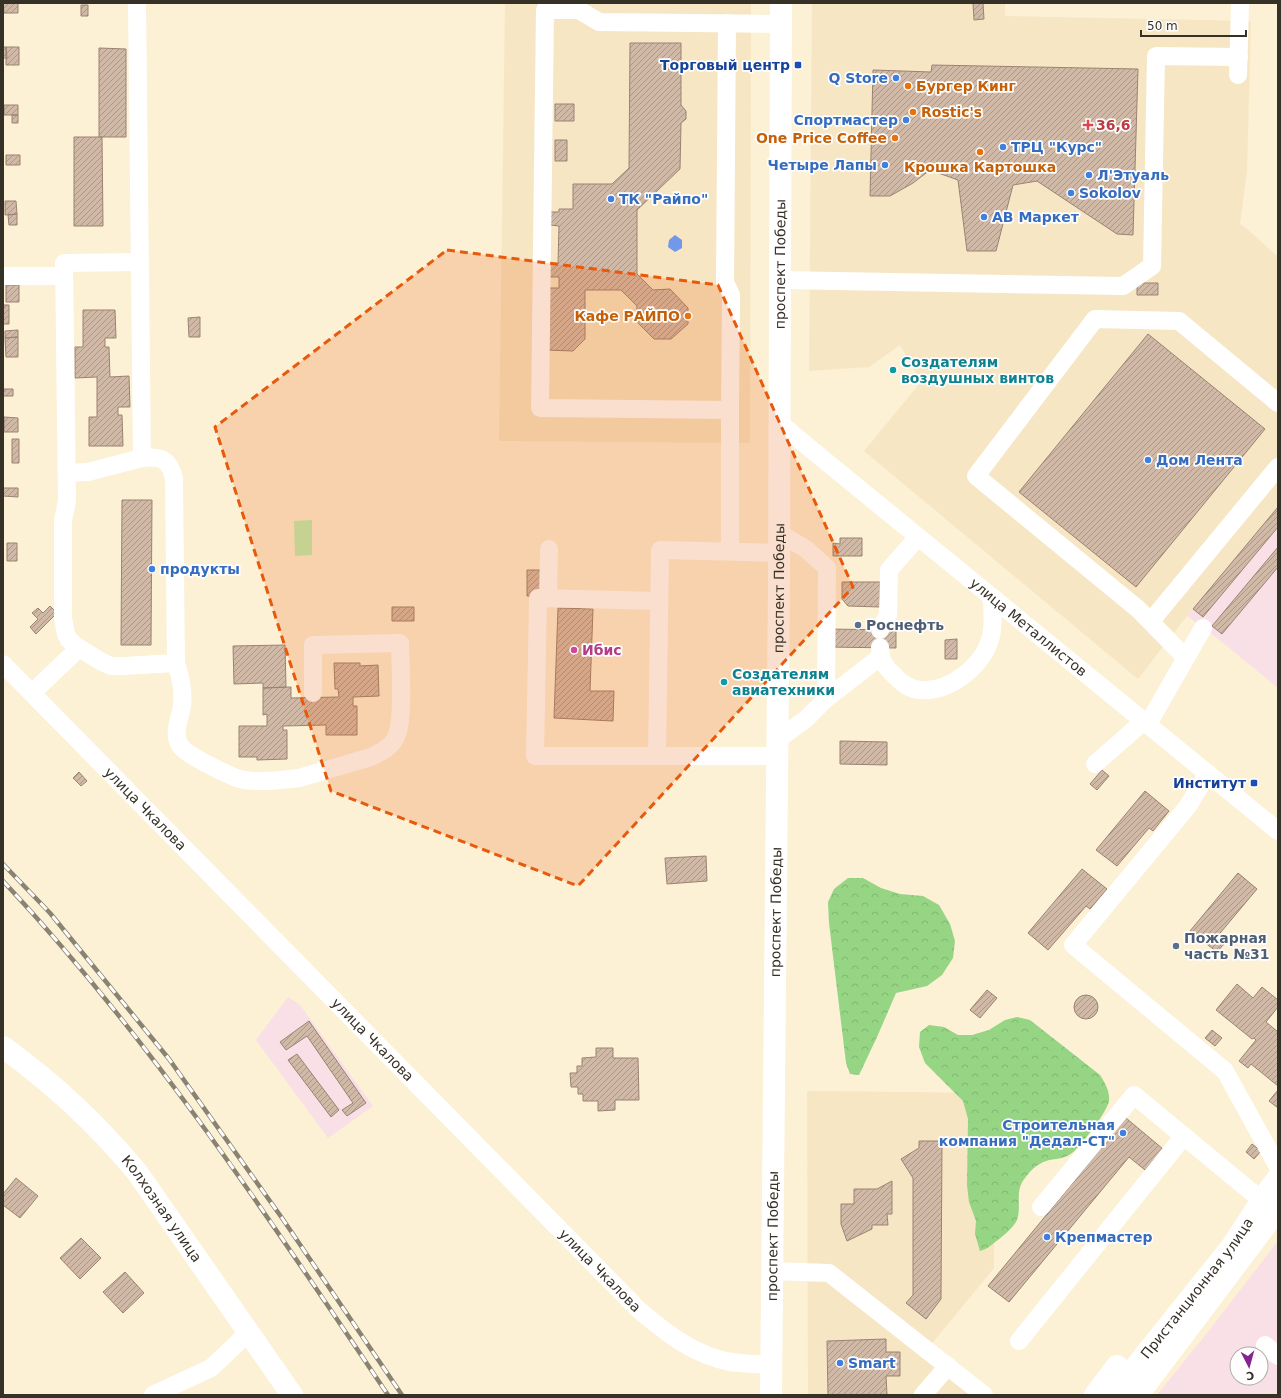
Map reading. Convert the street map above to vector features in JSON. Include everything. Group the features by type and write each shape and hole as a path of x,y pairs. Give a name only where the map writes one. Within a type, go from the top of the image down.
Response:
{"main road":[{"name":"проспект Победы","path":"771,1395 779,543 781,14"},
{"name":"Колхозная улица","path":"3,1047 59,1091 87,1116 114,1145 153,1195 292,1395"},
{"path":"1095,1395 1157,1316 1209,1254 1271,1194"},
{"name":"Пристанционная улица","path":"1113,1395 1232,1246 1271,1194"},
{"name":"Пристанционная улица","path":"1138,1395 1271,1194"}],"street":[{"path":"137,3 142,458"},
{"path":"1238,75 1240,3"},
{"path":"730,410 540,408 545,10 578,10 599,22 727,23 781,14"},
{"path":"727,23 725,282 731,295 730,551"},
{"path":"780,280 1123,286 1152,266 1156,56 1239,57"},
{"path":"139,262 64,263 67,500 63,521 63,618 66,634 69,640 79,648 111,666 176,663"},
{"path":"3,276 64,276"},
{"path":"1186,658 1138,609 976,476 1095,319 1179,321 1278,403"},
{"name":"улица Металлистов","path":"779,422 1278,831"},
{"path":"67,473 88,472 142,458 157,457 164,459 169,464 172,471 174,479 176,663 180,674 182,690 181,711 176,729 177,737 184,749 190,754 241,779 251,780 287,780 314,774 371,757 382,752 390,746 396,738 400,718 400,643 313,645 313,694"},
{"path":"1151,621 1278,467"},
{"path":"880,630 888,615 889,570 918,537"},
{"path":"657,756 660,550 730,551 779,543 806,549 827,568 826,699"},
{"path":"548,598 549,549"},
{"path":"659,601 538,598 535,756 657,756 777,748 826,699 880,652 892,674 909,687 920,690 933,690 946,686 957,680 978,660 986,649 992,631 992,597"},
{"path":"1095,764 1146,722 1203,628"},
{"path":"32,693 79,648"},
{"name":"улица Чкалова","path":"3,664 639,1310 663,1331 690,1348 731,1362 771,1365"},
{"path":"1208,773 1188,806 1073,945 1225,1070 1278,1167"},
{"path":"1040,1207 1134,1095 1184,1136 1271,1194"},
{"path":"1019,1341 1184,1136"},
{"path":"771,1271 829,1273 948,1366 979,1393"},
{"path":"153,1395 211,1368 248,1332"},
{"path":"923,1395 948,1366"}],"highlighted area":[{"path":"447,250 718,285 853,587 578,886 331,791 215,427"}],"shaded area":[{"path":"505,3 751,4 750,443 499,441"},
{"path":"812,3 1005,3 1005,16 1251,21 1247,171 1240,224 1278,257 1278,507 1187,616 1138,679 864,451 921,382 900,345 869,367 809,371"},
{"path":"1278,507 1278,688 1187,616"},
{"path":"288,997 300,1005 373,1106 328,1138 256,1040"},
{"path":"807,1091 994,1093 994,1268 924,1353 978,1395 808,1395"},
{"path":"1278,1241 1278,1395 1157,1395 1215,1323"}],"green space":[{"path":"312,520 312,555 295,556 294,521"},
{"path":"848,878 863,878 881,888 900,894 923,896 939,905 950,924 955,941 953,958 942,975 927,986 896,993 859,1075 850,1074 846,1063 829,923 828,902 834,889"},
{"path":"1017,1017 1030,1020 1100,1075 1108,1090 1109,1101 1104,1113 1072,1153 1062,1158 1043,1162 1029,1173 1020,1188 1017,1220 1009,1231 988,1248 980,1251 975,1234 976,1221 969,1202 967,1185 968,1119 963,1101 925,1063 919,1047 920,1032 929,1025 944,1027 958,1035 972,1035 989,1030 1005,1020"}],"water":[{"path":"675,235 682,240 682,248 675,252 668,247 669,240"}],"building":[{"path":"3,3 18,3 18,13 4,13"},
{"path":"973,3 983,3 984,19 974,20"},
{"path":"81,5 88,5 88,16 81,16"},
{"name":"ТК \"Райпо\"","path":"630,43 681,43 681,105 686,111 686,119 681,123 680,169 637,210 637,274 653,290 670,289 688,308 688,324 671,339 654,339 636,321 637,306 621,290 585,290 585,339 573,351 546,350 547,288 559,288 559,277 549,277 549,264 558,264 559,226 550,225 550,212 559,212 559,209 573,209 573,184 612,184 629,168"},
{"path":"3,47 6,47 7,58 3,58"},
{"path":"6,47 19,47 19,65 6,65"},
{"path":"99,48 126,49 126,137 99,137"},
{"name":"ТРЦ \"Курс\"","path":"932,65 1138,69 1133,235 1117,234 1037,181 1013,185 996,251 967,251 958,180 930,170 913,183 890,196 870,196 873,70 931,72"},
{"path":"555,104 574,104 574,121 555,121"},
{"path":"4,105 18,105 18,115 4,115"},
{"path":"12,115 18,115 18,123 12,123"},
{"path":"74,137 102,137 103,226 74,226"},
{"path":"555,140 567,140 567,161 555,161"},
{"path":"6,155 20,155 20,165 6,165"},
{"path":"5,201 16,201 17,214 5,215"},
{"path":"17,214 17,225 9,225 8,215"},
{"path":"1137,283 1158,283 1158,295 1137,295"},
{"path":"6,285 19,285 19,302 6,302"},
{"path":"3,305 9,305 9,324 3,324"},
{"path":"83,310 115,310 116,338 105,338 105,347 109,347 110,377 129,376 130,407 118,407 118,415 122,415 123,446 89,446 89,417 97,417 97,377 75,378 75,347 83,347"},
{"path":"200,317 200,337 189,337 188,318"},
{"path":"18,330 18,337 5,338 5,331"},
{"path":"1148,334 1265,429 1136,587 1019,492"},
{"path":"18,337 18,357 6,357 5,338"},
{"path":"3,389 13,389 13,396 3,396"},
{"path":"4,417 18,418 18,432 4,432"},
{"path":"12,439 19,439 19,463 12,463"},
{"path":"3,488 18,488 18,497 3,496"},
{"path":"122,500 152,500 151,645 121,645"},
{"path":"1278,507 1278,527 1203,617 1193,609"},
{"path":"840,538 862,538 862,556 833,556 833,543 840,544"},
{"path":"7,543 17,543 17,561 7,561"},
{"path":"1278,547 1278,567 1222,634 1212,626"},
{"path":"527,570 541,570 541,596 527,596"},
{"path":"842,582 880,582 880,607 848,606 842,599"},
{"path":"50,606 57,613 36,634 30,627 38,619 32,613 38,608 43,613"},
{"path":"392,607 414,607 414,621 392,621"},
{"name":"Ибис","path":"558,608 593,609 590,691 614,691 613,721 554,718"},
{"path":"826,629 896,630 896,648 826,647"},
{"path":"957,639 957,659 945,659 945,640"},
{"path":"285,645 286,687 263,688 263,683 234,684 233,646"},
{"path":"334,663 360,663 360,666 378,665 379,696 353,697 353,706 357,706 357,735 326,735 326,725 283,726 283,730 287,730 287,759 257,760 257,757 239,757 239,726 267,726 267,714 263,715 263,688 291,687 291,698 339,697 338,689 335,689"},
{"path":"840,741 887,742 887,765 840,764"},
{"path":"1102,770 1109,776 1097,790 1090,784"},
{"path":"79,772 87,781 81,786 73,778"},
{"path":"1145,791 1169,811 1153,831 1149,828 1117,866 1096,850"},
{"path":"706,856 707,881 667,884 665,858"},
{"path":"1082,869 1107,889 1090,909 1086,906 1048,950 1028,933"},
{"path":"1238,873 1257,889 1216,938 1224,944 1217,952 1190,931"},
{"path":"1237,984 1253,998 1262,987 1278,1000 1278,1007 1266,1022 1278,1032 1278,1086 1251,1064 1248,1068 1239,1061 1256,1040 1254,1038 1252,1039 1216,1010"},
{"path":"987,990 997,998 980,1018 970,1010"},
{"path":"1086,995 1094,999 1098,1007 1094,1015 1086,1019 1078,1015 1074,1007 1078,999"},
{"path":"309,1021 366,1103 347,1116 342,1110 353,1103 307,1036 286,1050 280,1042"},
{"path":"1212,1030 1222,1038 1215,1046 1205,1038"},
{"path":"596,1048 613,1048 613,1058 638,1058 639,1100 615,1100 615,1110 598,1111 598,1101 583,1101 583,1094 578,1094 578,1087 571,1087 570,1073 577,1073 577,1066 582,1066 582,1058 596,1057"},
{"path":"297,1054 339,1110 331,1117 288,1060"},
{"path":"1278,1090 1278,1108 1269,1101"},
{"path":"1126,1118 1163,1149 1145,1170 1129,1157 1009,1302 988,1286"},
{"path":"919,1141 942,1141 941,1299 926,1319 906,1303 913,1295 913,1178 901,1159 919,1148"},
{"path":"1252,1144 1261,1151 1254,1159 1246,1152"},
{"path":"16,1178 38,1196 20,1218 3,1205 3,1194"},
{"path":"892,1181 892,1214 887,1214 888,1225 872,1225 872,1229 847,1241 841,1224 841,1204 854,1204 854,1189 877,1189"},
{"path":"81,1238 101,1258 80,1279 60,1258"},
{"path":"125,1272 144,1293 123,1313 103,1292"},
{"path":"886,1339 886,1352 900,1352 900,1376 886,1376 887,1395 828,1395 827,1341"}],"railway":[{"path":"3,864 50,913 169,1059 282,1218 402,1395"},
{"path":"3,881 57,941 108,1003 206,1130 253,1196 388,1395"}],"place":[{"name":"Торговый центр","path":"798,65"},
{"name":"Q Store","path":"896,78"},
{"name":"Бургер Кинг","path":"908,86"},
{"name":"Rostic's","path":"913,112"},
{"name":"Спортмастер","path":"906,120"},
{"name":"36,6","path":"1088,125"},
{"name":"One Price Coffee","path":"895,138"},
{"name":"ТРЦ \"Курс\"","path":"1003,147"},
{"name":"Крошка Картошка","path":"980,152"},
{"name":"Четыре Лапы","path":"885,165"},
{"name":"Л'Этуаль","path":"1089,175"},
{"name":"Sokolov","path":"1071,193"},
{"name":"ТК \"Райпо\"","path":"611,199"},
{"name":"АВ Маркет","path":"984,217"},
{"name":"Кафе РАЙПО","path":"688,316"},
{"name":"Создателям воздушных винтов","path":"893,370"},
{"name":"Дом Лента","path":"1148,460"},
{"name":"продукты","path":"152,569"},
{"name":"Роснефть","path":"858,625"},
{"name":"Ибис","path":"574,650"},
{"name":"Создателям авиатехники","path":"724,682"},
{"name":"Институт","path":"1254,783"},
{"name":"Пожарная часть №31","path":"1176,946"},
{"name":"Строительная компания \"Дедал-СТ\"","path":"1123,1133"},
{"name":"Крепмастер","path":"1047,1237"},
{"name":"Smart","path":"840,1363"}]}
